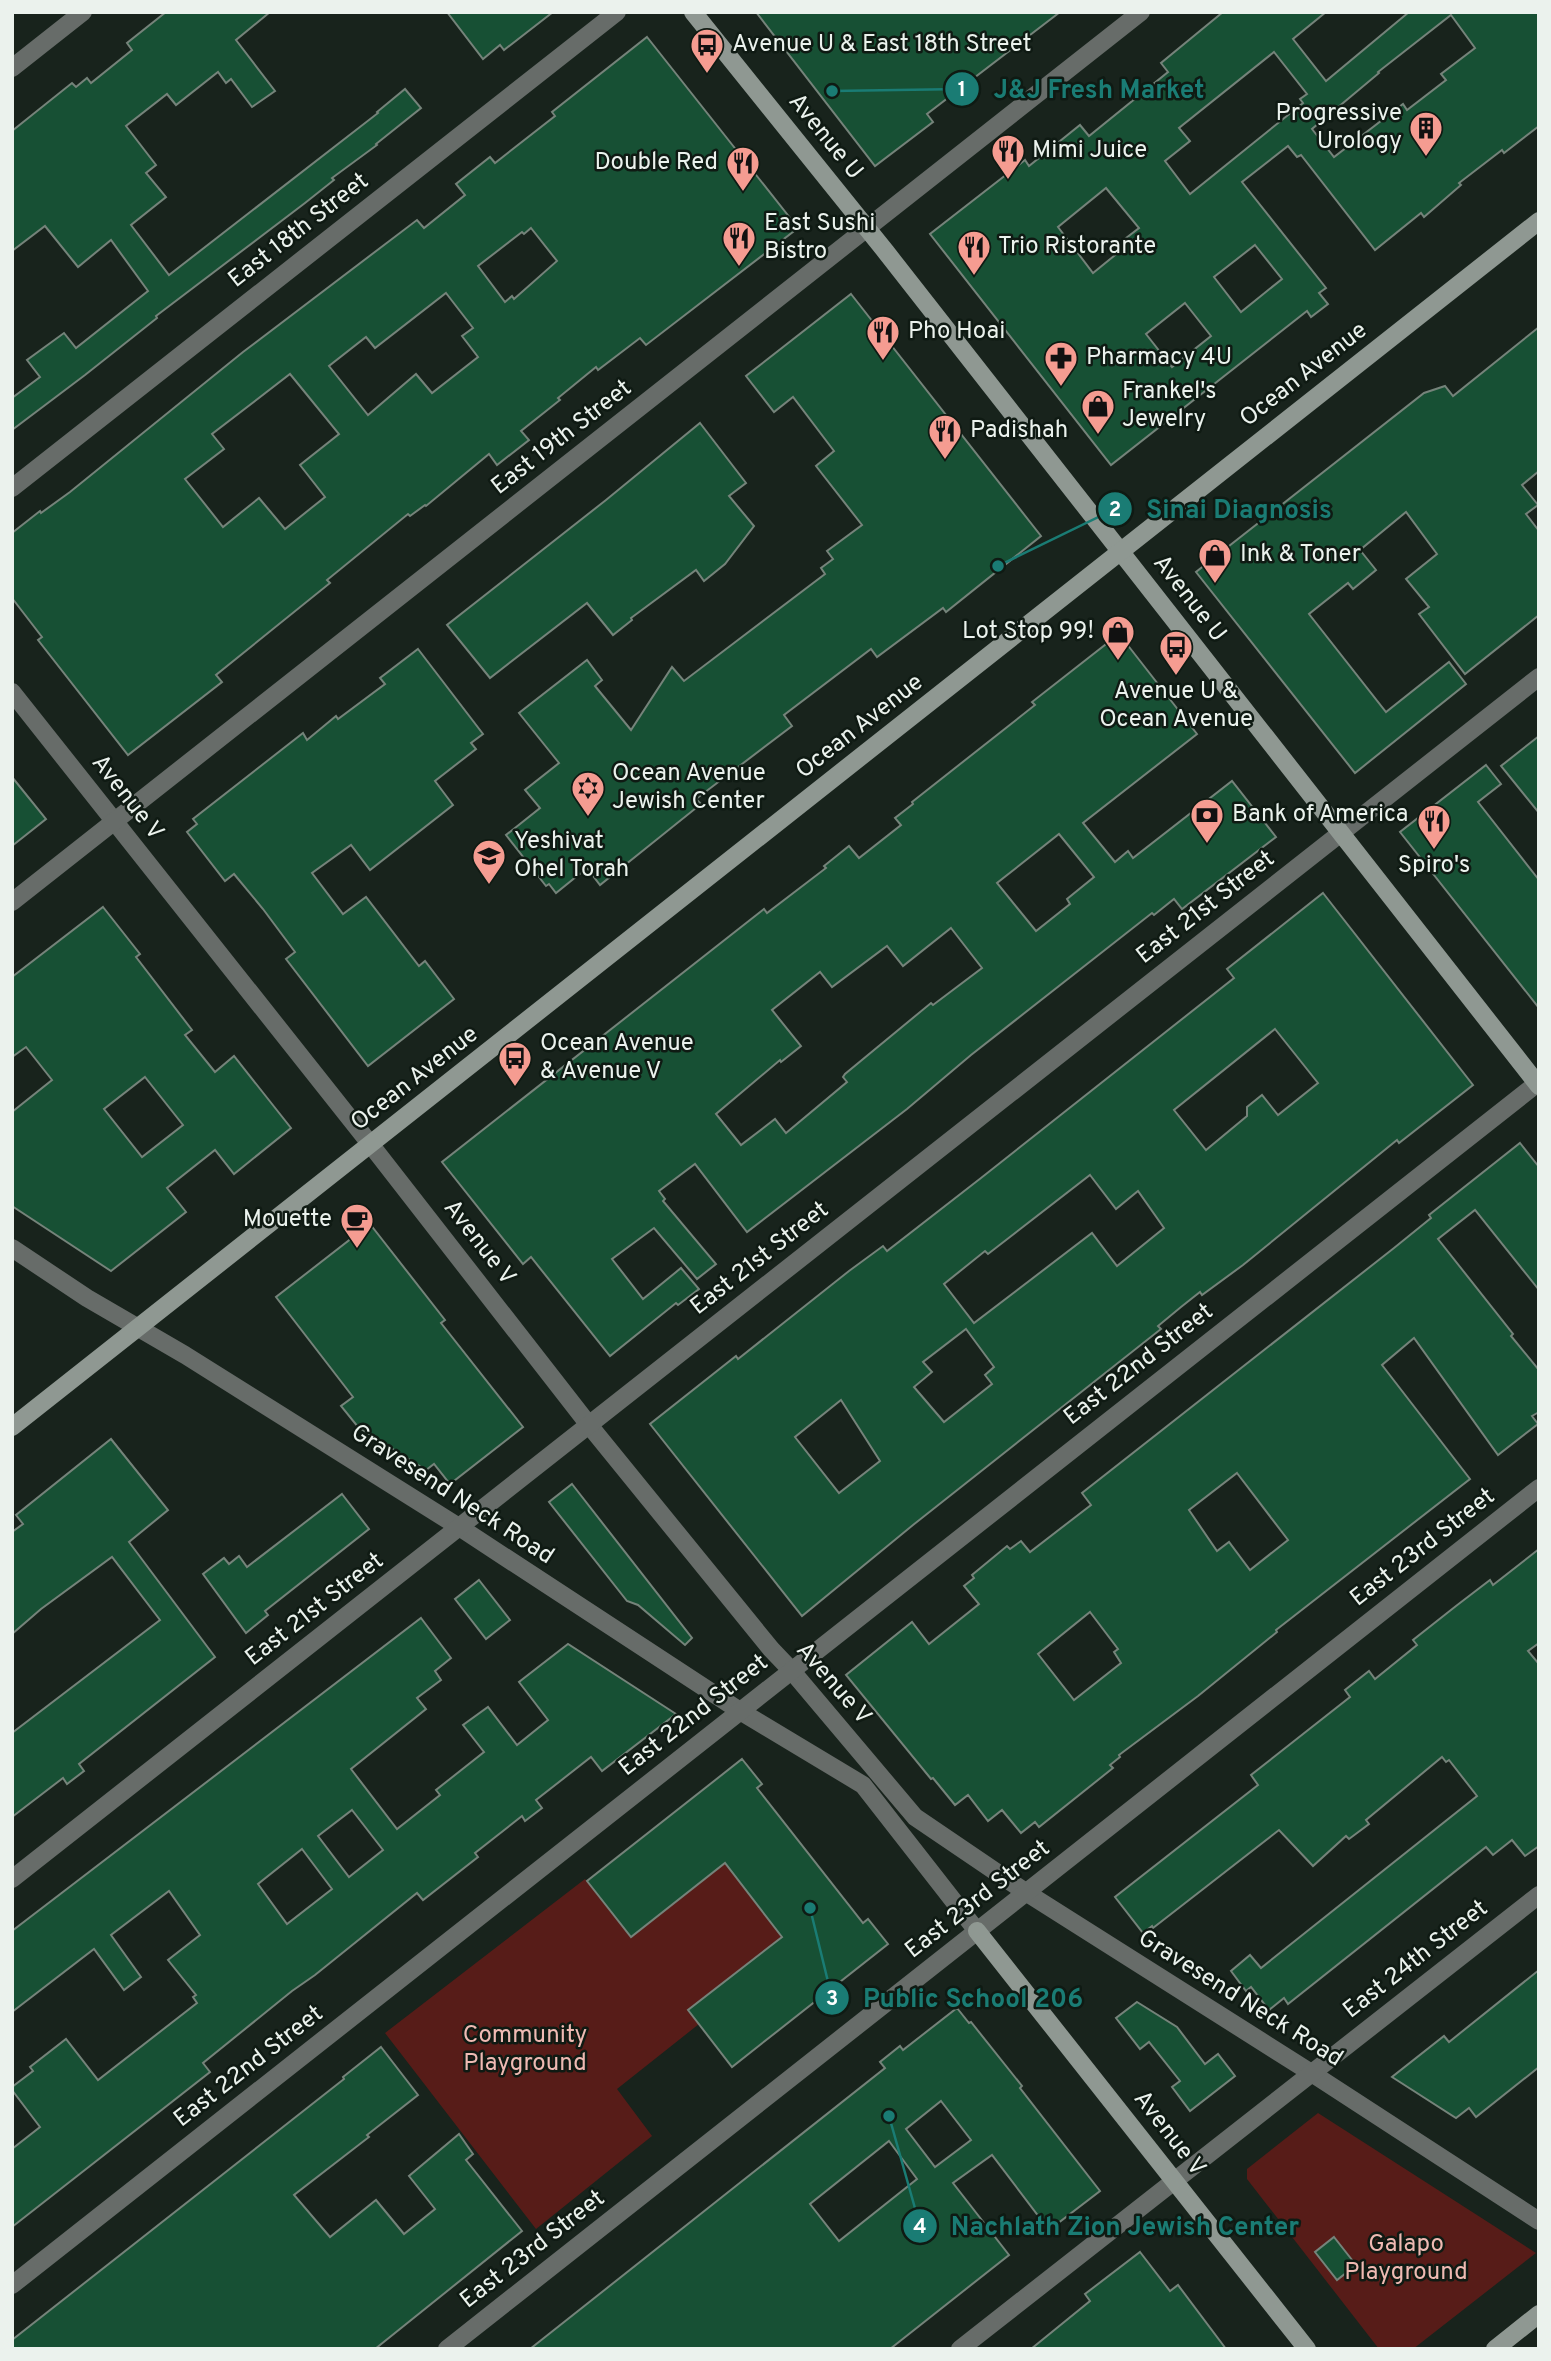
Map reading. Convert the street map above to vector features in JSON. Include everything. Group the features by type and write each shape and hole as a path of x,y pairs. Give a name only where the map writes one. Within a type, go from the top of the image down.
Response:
{"main road":[{"name":"Avenue U","path":"693,12 867,228 1339,834 1538,1084"},
{"name":"Ocean Avenue","path":"12,1427 1539,221"},
{"name":"Avenue V","path":"977,1931 1307,2349"},
{"path":"1495,2349 1539,2315"}],"street":[{"path":"12,68 83,12"},
{"name":"East 18th Street","path":"12,488 617,12"},
{"name":"East 19th Street","path":"12,902 1141,12"},
{"name":"East 21st Street","path":"12,1879 1539,677"},
{"name":"Avenue V","path":"12,692 371,1144 589,1425 771,1649 915,1817"},
{"name":"East 22nd Street","path":"12,2285 1538,1084"},
{"name":"Gravesend Neck Road","path":"12,1248 87,1298 197,1363 459,1527 740,1711 863,1785"},
{"name":"East 23rd Street","path":"447,2349 1539,1488"},
{"name":"Avenue V","path":"863,1785 977,1931"},
{"name":"Gravesend Neck Road","path":"915,1817 1027,1893 1539,2221"},
{"name":"East 24th Street","path":"960,2349 1539,1895"}],"green space":[{"name":"Community Playground","path":"725,1863 783,1936 689,2010 699,2024 617,2089 652,2136 536,2229 385,2033 585,1879 631,1937"},
{"name":"Galapo Playground","path":"1318,2113 1536,2253 1413,2349 1379,2349 1247,2179 1247,2169"}],"building":[{"path":"166,12 270,12 236,40 275,91 252,107 231,79 226,83 218,72 176,105 167,94 126,126 156,165 146,173 166,197 131,225 169,275 378,113 405,89 421,108 332,178 334,180 305,203 12,430 12,398 40,377 27,360 64,333 76,348 148,291 111,240 78,267 45,226 12,251 12,131 72,83 76,87 87,78 91,83 132,50 127,43"},
{"path":"447,12 553,12 504,50 500,45 483,59"},
{"path":"756,12 1060,12 927,114 933,122 875,166"},
{"path":"1223,12 1326,12 1293,39 1326,81 1409,12 1539,12 1539,126 1459,183 1461,185 1424,217 1421,213 1375,250 1301,155 1297,157 1288,146 1242,182 1326,288 1319,293 1328,304 1311,317 1307,311 1111,465 930,234 1025,160 1029,166 1080,125 1089,136 1168,72 1161,63","holes":["1451,15 1475,48 1441,74 1446,80 1407,110 1403,104 1334,157 1312,129 1378,72","1274,52 1307,94 1300,99 1303,103 1190,194 1165,161 1190,141 1179,128","1106,188 1139,228 1121,242 1125,247 1093,273 1058,227","1255,245 1282,279 1241,312 1214,277","1185,303 1211,336 1172,367 1146,334"]},
{"path":"647,37 798,228 646,345 640,338 598,370 596,367 521,431 529,440 497,465 489,454 426,506 410,516 408,514 327,580 330,583 216,675 222,682 128,755 38,640 42,637 12,598 12,533 70,492 243,352 417,220 424,228 465,195 456,184 490,157 495,163 555,116 552,112","holes":["531,228 557,261 514,299 512,296 505,302 478,266","446,293 473,328 462,336 478,357 432,393 416,374 368,415 329,366 366,337 375,348","290,374 339,434 300,465 325,497 285,529 259,498 223,527 185,479 224,449 212,434"]},
{"path":"851,294 1041,536 946,612 943,608 877,657 871,649 784,715 792,726 696,799 701,804 600,885 587,868 556,893 549,884 546,886 506,835 540,808 525,790 559,763 519,713 587,660 602,680 595,686 631,730 672,667 684,681 825,574 821,568 833,559 827,551 862,525 816,466 834,451 793,397 774,412 746,376"},
{"path":"1539,327 1539,471 1522,485 1538,505 1526,514 1539,531 1539,615 1465,674 1419,614 1429,607 1406,579 1437,554 1406,512 1360,550 1376,570 1353,589 1348,583 1309,614 1386,712 1449,662 1466,684 1355,773 1196,572 1424,393 1445,386 1453,396"},
{"path":"700,423 746,483 729,496 754,526 725,564 704,581 696,570 631,618 632,620 613,635 587,603 490,678 447,625"},
{"path":"1119,634 1197,734 1083,823 1115,862 1128,851 1133,858 1232,781 1276,837 1182,909 1174,899 1154,915 1152,913 971,1055 907,1109 747,1232 695,1164 659,1191 665,1199 663,1201 716,1264 697,1279 654,1228 612,1259 643,1299 681,1268 699,1289 678,1305 676,1303 610,1356 531,1257 523,1264 442,1162 764,909 767,913 826,868 824,866 849,846 859,858 901,825 895,818 913,804 912,802 1035,705 1032,702","holes":["1059,834 1094,877 1067,899 1070,904 1036,931 997,883","951,928 982,968 933,1005 931,1003 845,1074 843,1077 847,1082 786,1133 775,1119 741,1145 716,1114 780,1060 781,1062 801,1046 772,1010 820,972 832,987 887,946 903,966"]},
{"path":"418,649 483,734 471,743 476,749 435,781 453,805 370,870 351,845 312,873 343,914 366,897 419,966 425,961 454,999 368,1066 286,959 295,952 263,909 234,874 225,881 187,832 197,824 193,819 303,733 307,740 336,716 338,719 385,684 380,678"},
{"path":"1539,736 1539,813 1501,766"},
{"path":"1486,765 1501,784 1478,802 1539,880 1539,1008 1400,832"},
{"path":"12,777 46,819 12,846"},
{"path":"1323,893 1473,1085 1399,1143 1397,1140 1243,1265 1181,1307 1158,1326 1161,1329 802,1616 650,1424 736,1356 738,1359 849,1271 883,1246 887,1251 981,1178 1234,978 1227,969","holes":["1275,1029 1318,1083 1278,1115 1262,1095 1247,1107 1247,1116 1206,1150 1174,1110","1090,1175 1116,1209 1138,1191 1164,1228 1117,1266 1092,1233 974,1323 944,1284 985,1251 988,1254","966,1329 994,1367 985,1375 992,1384 944,1422 914,1387 932,1372 923,1362","841,1400 880,1461 839,1493 795,1437"]},
{"path":"103,907 140,954 136,957 192,1030 185,1035 215,1072 234,1056 291,1128 234,1174 215,1150 167,1188 186,1212 111,1271 12,1206 12,1112 52,1080 26,1047 12,1057 12,977","holes":["145,1077 183,1125 142,1157 104,1109"]},
{"path":"1520,1143 1539,1167 1539,1290 1475,1210 1438,1239 1539,1370 1539,1412 1532,1416 1538,1424 1498,1455 1414,1338 1382,1365 1470,1479 1276,1630 1277,1632 1198,1696 1119,1755 1110,1765 1113,1768 1039,1827 1035,1822 1021,1833 1002,1810 988,1821 968,1795 955,1805 846,1675 912,1622 929,1644 979,1604 964,1586 974,1578 972,1575 1007,1546 1010,1549 1021,1541 1030,1552 1091,1505 1082,1493 1394,1248 1431,1218 1429,1215","holes":["1237,1473 1288,1540 1250,1570 1229,1542 1217,1551 1189,1510","1090,1612 1118,1649 1114,1652 1121,1663 1074,1700 1038,1654"]},
{"path":"370,1224 445,1320 441,1323 523,1427 450,1484 434,1464 426,1470 358,1427 341,1406 353,1397 276,1297"},
{"path":"111,1439 168,1510 129,1542 215,1657 79,1764 84,1771 67,1784 63,1778 12,1817 12,1733 160,1620 112,1557 41,1609 12,1634 12,1532 23,1524 16,1515"},
{"path":"572,1484 692,1638 685,1645 638,1605 627,1601 549,1502"},
{"path":"342,1494 369,1529 265,1611 268,1615 246,1633 203,1574 224,1558 229,1564 239,1556 247,1567"},
{"path":"1539,1549 1539,1643 1528,1651 1539,1664 1539,1846 1525,1856 1512,1840 1493,1855 1486,1847 1288,2004 1284,1998 1269,2010 1251,1987 1246,1991 1231,1971 1250,1955 1261,1968 1477,1796 1449,1760 1446,1762 1442,1757 1366,1820 1369,1824 1349,1839 1346,1836 1313,1866 1279,1830 1143,1933 1115,1897 1258,1785 1251,1775 1350,1697 1345,1690 1369,1671 1375,1679 1417,1645 1413,1640 1490,1580 1493,1585"},
{"path":"479,1580 510,1620 486,1639 455,1599"},
{"path":"421,1618 451,1658 435,1671 441,1680 417,1698 426,1709 351,1769 397,1829 440,1795 436,1790 484,1752 463,1725 488,1707 517,1745 548,1720 519,1682 568,1644 676,1714 602,1771 591,1757 536,1800 542,1808 525,1821 522,1816 475,1853 478,1857 423,1900 417,1893 292,1991 203,2063 210,2072 12,2227 12,2149 40,2127 12,2087 33,2071 30,2067 66,2039 98,2080 197,2003 193,1997 196,1995 168,1960 200,1935 169,1891 111,1935 141,1977 124,1990 94,1949 12,2012 12,1931","holes":["352,1810 383,1850 349,1877 318,1836","302,1849 332,1889 287,1924 258,1884"]},
{"path":"742,1759 762,1784 757,1788 863,1923 868,1919 888,1944 732,2067 688,2010 782,1937 725,1863 631,1937 587,1881"},
{"path":"1539,1970 1539,2067 1476,2117 1469,2108 1456,2118 1392,2077 1444,2036 1449,2042"},
{"path":"1137,2002 1177,2027 1205,2064 1218,2054 1235,2076 1190,2111 1172,2087 1180,2081 1149,2042 1140,2049 1116,2018"},
{"path":"957,2008 1022,2086 1020,2088 1100,2191 1049,2230 992,2155 953,2183 1009,2255 890,2349 530,2349 885,2068 880,2062 900,2046 903,2050","holes":["941,2101 971,2140 935,2167 906,2129","889,2141 917,2179 839,2241 810,2204"]},
{"path":"381,2047 418,2095 294,2195 330,2237 376,2200 404,2234 435,2209 409,2176 459,2134 473,2154 466,2160 522,2231 375,2349 12,2349 12,2340"},
{"path":"1334,2237 1356,2265 1337,2280 1315,2252"},
{"path":"1140,2252 1170,2291 1178,2285 1226,2349 1031,2349 1090,2301 1085,2294"}],"place":[{"name":"Avenue U & East 18th Street","path":"707,75"},
{"name":"J&J Fresh Market","path":"832,91"},
{"name":"Progressive Urology","path":"1426,158"},
{"name":"Mimi Juice","path":"1008,181"},
{"name":"Double Red","path":"743,193"},
{"name":"East Sushi Bistro","path":"739,268"},
{"name":"Trio Ristorante","path":"974,277"},
{"name":"Pho Hoai","path":"883,362"},
{"name":"Pharmacy 4U","path":"1061,388"},
{"name":"Frankel's Jewelry","path":"1098,436"},
{"name":"Padishah","path":"945,461"},
{"name":"Sinai Diagnosis","path":"998,566"},
{"name":"Ink & Toner","path":"1215,585"},
{"name":"Lot Stop 99!","path":"1118,662"},
{"name":"Avenue U & Ocean Avenue","path":"1176,677"},
{"name":"Ocean Avenue Jewish Center","path":"588,818"},
{"name":"Bank of America","path":"1207,845"},
{"name":"Spiro's","path":"1434,851"},
{"name":"Yeshivat Ohel Torah","path":"489,886"},
{"name":"Ocean Avenue & Avenue V","path":"515,1088"},
{"name":"Mouette","path":"357,1250"},
{"name":"Public School 206","path":"810,1908"},
{"name":"Nachlath Zion Jewish Center","path":"889,2116"}]}
